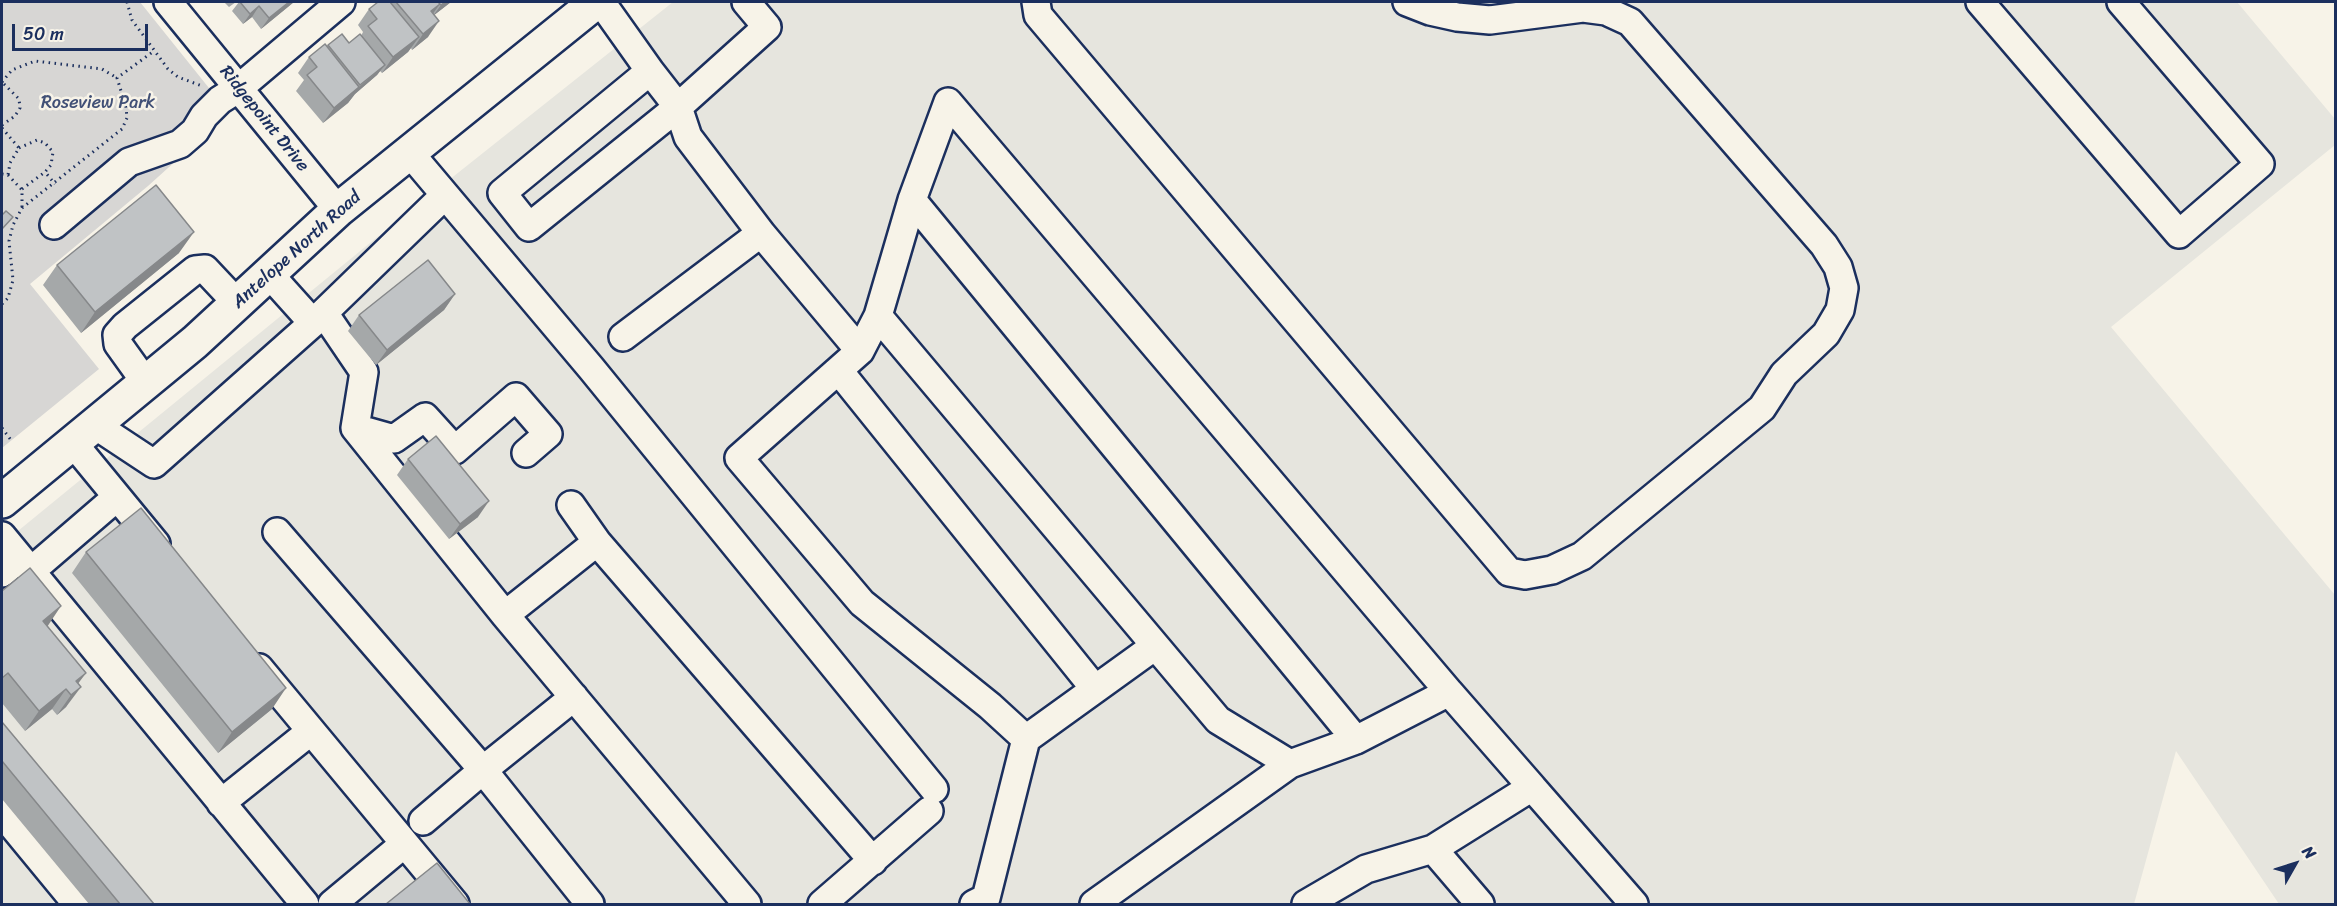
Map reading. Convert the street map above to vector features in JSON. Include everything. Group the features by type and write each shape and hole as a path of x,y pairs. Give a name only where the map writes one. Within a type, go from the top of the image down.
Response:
{"main road":[{"name":"Antelope North Road","path":"2,501 146,383 338,210 596,2"}],"street":[{"name":"Ridgepoint Drive","path":"168,2 338,210"},
{"path":"54,225 129,162 180,144 195,131 204,116 220,100 239,88 341,2"},
{"path":"601,2 678,107 688,137 761,233 860,351"},
{"path":"650,71 502,193 529,227 678,107 767,27 747,2"},
{"path":"1036,2 1038,15 1509,572 1525,575 1552,570 1582,556 1762,408 1784,374 1826,334 1840,310 1844,288 1838,267 1824,244 1630,22 1606,11 1583,8 1479,19 1430,11 1407,2"},
{"path":"1980,2 2179,234 2260,164 2121,2"},
{"path":"1026,739 990,706 862,603 739,458 860,351 878,316 912,200 948,102 1449,692 1634,904"},
{"path":"409,152 591,368 932,800 873,861 822,904"},
{"path":"84,434 154,464 319,318 444,196"},
{"path":"912,200 1356,740"},
{"path":"623,337 761,233"},
{"path":"146,383 118,344 117,335 125,326 195,270 205,269 237,303"},
{"path":"269,274 319,318 364,372 355,428 505,615 747,904"},
{"path":"878,316 1218,720 1290,764"},
{"path":"839,371 1095,689"},
{"path":"355,428 394,439 425,417 454,450 516,397 548,434 526,453"},
{"path":"84,434 117,497 169,560"},
{"path":"18,567 117,497"},
{"path":"571,505 597,542 873,861"},
{"path":"277,532 483,770 590,904"},
{"path":"2,536 18,567 305,904"},
{"path":"505,615 597,542"},
{"path":"986,902 1026,739 1155,646"},
{"path":"244,650 455,904"},
{"path":"1094,904 1290,764 1356,740 1449,692"},
{"path":"423,821 574,697"},
{"path":"221,803 311,731"},
{"path":"1308,904 1366,869 1433,849 1532,787"},
{"path":"2,813 77,904"},
{"path":"332,904 404,844"},
{"path":"1433,849 1480,904"}],"path":[{"path":"127,2 132,20 154,51 178,77 199,86 207,86"},
{"path":"117,78 154,51"},
{"path":"2,304 8,298 13,280 9,241 13,225 22,208 122,129 127,118 126,107 117,78 102,69 35,61 12,70 2,82 19,99 20,108 15,116 2,127 19,148"},
{"path":"8,175 10,164 19,148 37,140 45,143 53,152 51,165 22,190"},
{"path":"45,172 55,184"},
{"path":"2,174 8,175 22,190 22,208"},
{"path":"2,241 9,241"},
{"path":"2,428 11,440"}],"shaded area":[{"path":"673,2 2237,2 2335,119 2335,145 2111,327 2335,595 2335,904 2279,904 2176,751 2134,904 2,904 2,544 381,234"}],"green space":[{"name":"Roseview Park","path":"2,2 140,2 229,113 148,186 30,284 99,369 2,448"}],"building":[{"path":"240,2 289,2 269,18 259,6 250,14"},
{"path":"378,2 390,2 419,37 393,57 368,26 377,19 369,9"},
{"path":"396,2 438,2 440,4 431,11 439,21 423,34"},
{"path":"342,34 349,43 360,34 385,65 360,85 328,45"},
{"path":"325,44 359,87 334,108 307,75 317,67 309,57"},
{"path":"156,185 194,232 95,312 57,265"},
{"path":"6,211 13,217 2,229 2,215"},
{"path":"428,260 455,294 387,350 359,315"},
{"path":"436,436 489,501 460,524 408,459"},
{"path":"141,508 286,688 232,732 86,552"},
{"path":"30,568 61,606 43,621 86,673 76,681 81,687 71,695 66,689 39,711 8,673 2,678 2,591"},
{"path":"2,722 154,904 120,904 2,761"},
{"path":"437,863 470,904 386,904"}]}
